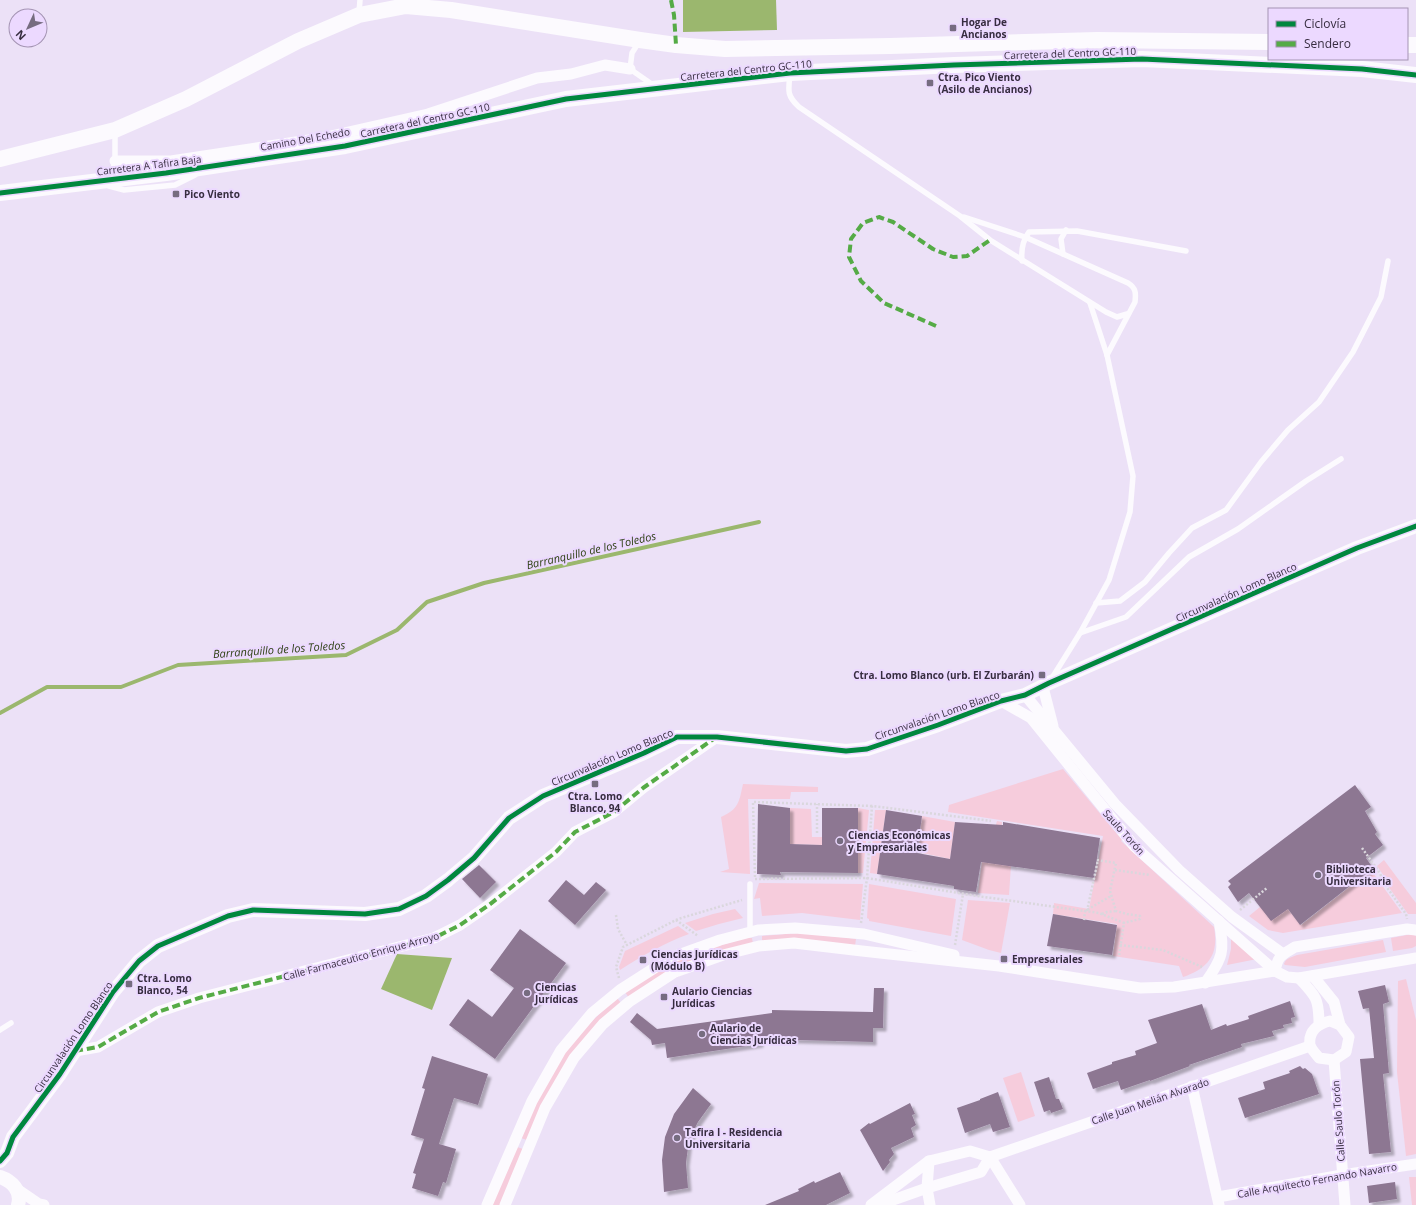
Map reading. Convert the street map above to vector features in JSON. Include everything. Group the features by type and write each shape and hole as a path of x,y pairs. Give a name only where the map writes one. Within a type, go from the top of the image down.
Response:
{"main road":[{"name":"Carretera del Centro GC-110","path":"0,159 114,130 186,100 359,8 406,6 451,10 640,40 725,50 1097,40 1268,42"},
{"name":"Carretera del Centro GC-110","path":"210,166 345,146 566,99 790,73 954,65 1142,59 1362,69 1416,75"},
{"name":"Carretera A Tafira Baja","path":"91,182 210,166"},
{"path":"0,192 91,182"}],"street":[{"name":"Camino Del Echedo","path":"115,161 171,161 322,138 428,114 537,78 572,74 605,64 630,69"},
{"name":"Circunvalación Lomo Blanco","path":"18,1205 20,1200 8,1182 6,1163 3,1157 13,1137 60,1074 112,992 138,961 158,946 228,916 254,910 365,914 399,909 426,896 448,880 474,858 510,818 543,796 644,753 677,737 717,737 846,751 867,748 938,725 1001,701 1025,695 1357,548 1416,526"},
{"path":"1046,685 1054,729"},
{"name":"Saulo Torón","path":"1025,695 1115,804 1179,870 1232,917 1283,954"},
{"name":"Saulo Torón","path":"1001,701 1030,718 1135,846 1275,971"},
{"name":"Calle Farmaceutico Enrique Arroyo","path":"74,1052 98,1047 158,1012 199,998 434,938 460,925 489,905 556,852 575,832 614,812 643,788 717,737"},
{"path":"1205,982 1217,966 1222,950 1223,940 1219,921"},
{"path":"487,1205 532,1101 561,1050 592,1013 620,990 670,958 710,944 758,930 795,928 859,934 999,966"},
{"path":"1275,971 1277,961 1283,954 1295,948 1391,931 1412,930"},
{"path":"505,1205 545,1108 574,1058 603,1024 624,1006 675,972 724,955 759,946 794,942 999,966 1140,988 1174,988 1275,971 1287,977 1299,978 1416,958"},
{"path":"1313,976 1334,1002 1340,1025 1349,1037 1346,1052 1334,1060 1319,1058 1310,1046 1310,1034 1319,1024 1330,1021 1340,1025"},
{"path":"1299,978 1314,994 1319,1008 1319,1024"},
{"name":"Calle Juan Melián Alvarado","path":"990,1157 1310,1046"},
{"name":"Calle Saulo Torón","path":"1334,1060 1345,1205"},
{"path":"1192,1086 1218,1201"},
{"path":"871,1205 929,1161 970,1152 990,1157 1020,1205"},
{"path":"879,1205 927,1188 981,1172 990,1157"},
{"path":"929,1161 927,1188 930,1205"},
{"name":"Calle Arquitecto Fernando Navarro","path":"1218,1201 1342,1175 1416,1164"},
{"path":"8,1182 40,1205"}],"lane":[{"path":"640,40 632,53 630,69 658,88"},
{"path":"790,73 788,88 789,95 799,107 960,216 990,240 1022,261 1113,316 1128,314"},
{"path":"110,179 115,161 114,130"},
{"path":"91,182 124,190 175,185 210,166"},
{"path":"960,216 1025,237 1128,283 1133,287 1136,293 1135,302 1107,355"},
{"path":"1022,261 1025,237 1029,232 1066,230 1077,231 1186,251"},
{"path":"1063,254 1061,239 1066,230"},
{"path":"1096,603 1120,601 1145,582 1192,528 1226,510 1261,462 1288,430 1320,402 1353,352 1381,297 1388,261"},
{"path":"1046,685 1080,633 1109,580 1130,512 1133,476 1107,355 1090,303"},
{"path":"1080,633 1126,616 1189,557 1238,529 1306,481 1341,459"},
{"path":"750,887 750,932"},
{"path":"0,1030 11,1023"}],"path":[{"path":"616,969 623,947 676,920 738,902 746,896 755,879 753,802 872,806 991,821"},
{"path":"817,804 817,833"},
{"path":"859,934 867,878 872,806"},
{"path":"1362,848 1380,873 1383,882 1406,914 1412,930"},
{"path":"1084,920 1097,860 1116,863 1110,891 1116,911"},
{"path":"1115,870 1151,875"},
{"path":"755,879 867,878 963,894 1086,911 1102,914 1124,923 1140,919 1140,916 1116,911 1102,914"},
{"path":"1232,917 1267,888"},
{"path":"954,955 963,894"},
{"path":"1086,911 1111,896"},
{"path":"616,915 618,929 627,945"},
{"path":"676,920 710,944"},
{"path":"1119,956 1124,923"},
{"path":"1120,945 1163,950 1203,968"}],"shaded area":[{"path":"683,0 776,0 777,30 683,32"},
{"path":"1063,769 1122,840 1121,841 1214,927 1215,945 1213,952 1210,959 1200,969 1183,977 1179,966 1113,956 1117,924 1053,914 1054,903 1089,909 1103,836 948,812 949,805"},
{"path":"743,784 818,787 818,792 791,792 790,799 748,799 750,874 720,872 729,869 721,817 735,808"},
{"path":"790,808 811,809 812,837 822,837 822,845 790,844"},
{"path":"858,808 869,810 863,873 858,873"},
{"path":"875,810 886,810 877,874 870,873"},
{"path":"922,816 955,822 950,859 918,852"},
{"path":"997,821 1002,822 1001,836 1011,865 1009,895 978,893 986,831 994,831"},
{"path":"1384,860 1416,903 1416,914 1408,914 1385,882 1384,876 1377,866"},
{"path":"1371,870 1402,913 1283,933 1268,930 1249,916 1260,907 1288,909 1301,925"},
{"path":"759,883 863,884 860,920 802,913 762,916 760,898 754,899"},
{"path":"869,884 956,899 951,936 869,921 867,918"},
{"path":"968,900 1010,903 1001,953 962,940"},
{"path":"735,909 743,918 696,931 685,923 713,914"},
{"path":"678,926 689,934 653,950 620,970 619,967 625,951"},
{"path":"797,933 856,939 855,946 762,943 762,936"},
{"path":"1412,934 1416,936 1416,946 1393,951 1391,938"},
{"path":"745,938 752,938 753,944 629,998 625,992 651,974 680,959"},
{"path":"1231,938 1257,959 1227,965 1231,949"},
{"path":"1383,940 1386,952 1305,967 1284,964 1288,959 1297,955"},
{"path":"397,954 452,958 432,1010 381,989"},
{"path":"1406,979 1416,1020 1416,1154 1406,1156 1397,1072 1398,981"},
{"path":"617,998 621,1003 601,1022 527,1140 521,1138 538,1098 559,1061 571,1044 601,1012"},
{"path":"1021,1072 1035,1116 1018,1122 1003,1078"},
{"path":"517,1147 523,1149 500,1205 492,1205"},
{"path":"1409,1177 1416,1177 1416,1205 1412,1205"}],"building":[{"path":"1355,785 1371,807 1365,811 1377,832 1375,834 1383,845 1366,858 1373,868 1300,925 1288,909 1271,921 1249,893 1238,902 1228,887 1231,884 1228,881"},
{"name":"Ciencias Económicas y Empresariales","path":"758,804 790,808 790,844 822,845 822,808 858,808 858,873 780,872 781,875 757,874"},
{"path":"886,810 922,816 917,853 950,859 955,822 1003,825 1003,822 1100,838 1094,878 981,862 976,892 954,889 954,886 877,874"},
{"path":"479,865 496,882 480,898 462,879"},
{"path":"566,880 584,895 596,882 606,890 575,925 548,901"},
{"path":"1053,914 1117,925 1112,955 1047,946"},
{"name":"Ciencias Jurídicas","path":"520,929 566,963 495,1059 449,1025 468,999 492,1017 514,988 490,970"},
{"path":"1385,985 1389,1002 1383,1004 1389,1073 1383,1074 1391,1152 1369,1154 1360,1059 1374,1058 1369,1008 1363,1009 1358,991"},
{"path":"874,988 884,988 883,1028 873,1028 873,1042 760,1039 760,1044 667,1058 665,1043 652,1045 651,1040 630,1022 637,1013 657,1029 772,1013 772,1010 873,1012"},
{"path":"1290,1001 1295,1017 1291,1018 1292,1023 1283,1025 1284,1028 1272,1031 1274,1036 1241,1044 1242,1047 1189,1065 1190,1066 1150,1081 1121,1090 1118,1081 1093,1089 1087,1073 1112,1064 1112,1062 1136,1055 1135,1051 1157,1043 1148,1020 1202,1004 1211,1030 1226,1024 1227,1026 1249,1019 1248,1016"},
{"path":"432,1056 488,1074 478,1105 454,1098 439,1144 456,1149 446,1183 443,1182 438,1196 412,1188 416,1174 413,1173 424,1139 411,1135 425,1089 422,1088"},
{"path":"1300,1066 1312,1074 1319,1094 1245,1118 1238,1098 1265,1089 1263,1082 1290,1073 1289,1071"},
{"path":"1049,1077 1056,1099 1059,1099 1063,1109 1051,1113 1050,1110 1044,1112 1034,1082"},
{"name":"Tafira I - Residencia Universitaria","path":"693,1088 711,1104 698,1122 689,1140 686,1163 688,1188 664,1192 662,1160 665,1137 674,1114"},
{"path":"998,1092 1010,1127 993,1132 990,1124 965,1133 957,1108"},
{"path":"910,1103 915,1114 912,1115 916,1125 911,1128 914,1137 891,1148 894,1154 883,1171 860,1130 869,1123 870,1124"},
{"path":"840,1172 850,1193 826,1205 765,1205 799,1191 798,1189 814,1181 815,1183"},
{"path":"1395,1182 1397,1199 1369,1203 1367,1186"}],"waterway":[{"name":"Barranquillo de los Toledos","path":"0,713 47,687 121,687 178,665 346,655 397,630 427,602 484,583 759,522"}],"marked path":[{"path":"671,0 674,15 676,45"},
{"path":"936,326 884,303 861,281 849,257 851,239 863,223 879,217 893,222 933,249 953,257 967,256 990,240"},
{"path":"75,1051 98,1047 158,1012 199,998 434,938 460,925 489,905 556,852 575,832 614,812 643,788 715,738"}],"cycle path":[{"path":"0,193 166,173 345,146 566,99 790,73 954,65 1142,59 1362,69 1416,75"},
{"path":"0,1161 7,1153 13,1137 60,1074 113,992 139,961 158,946 228,916 253,910 365,914 399,909 426,896 448,880 474,858 509,818 543,796 644,753 677,737 717,737 846,751 867,749 938,725 1001,701 1025,695 1049,683 1357,548 1416,526"}],"place":[{"name":"Hogar De Ancianos","path":"953,28"},
{"name":"Ctra. Pico Viento (Asilo de Ancianos)","path":"930,83"},
{"name":"Pico Viento","path":"176,194"},
{"name":"Ctra. Lomo Blanco (urb. El Zurbarán)","path":"1042,675"},
{"name":"Ctra. Lomo Blanco, 94","path":"595,784"},
{"name":"Ciencias Económicas y Empresariales","path":"840,841"},
{"name":"Biblioteca Universitaria","path":"1318,875"},
{"name":"Empresariales","path":"1004,959"},
{"name":"Ciencias Jurídicas (Módulo B)","path":"643,960"},
{"name":"Ctra. Lomo Blanco, 54","path":"129,984"},
{"name":"Ciencias Jurídicas","path":"527,993"},
{"name":"Aulario Ciencias Jurídicas","path":"664,997"},
{"name":"Aulario de Ciencias Jurídicas","path":"702,1034"},
{"name":"Tafira I - Residencia Universitaria","path":"677,1138"}]}
